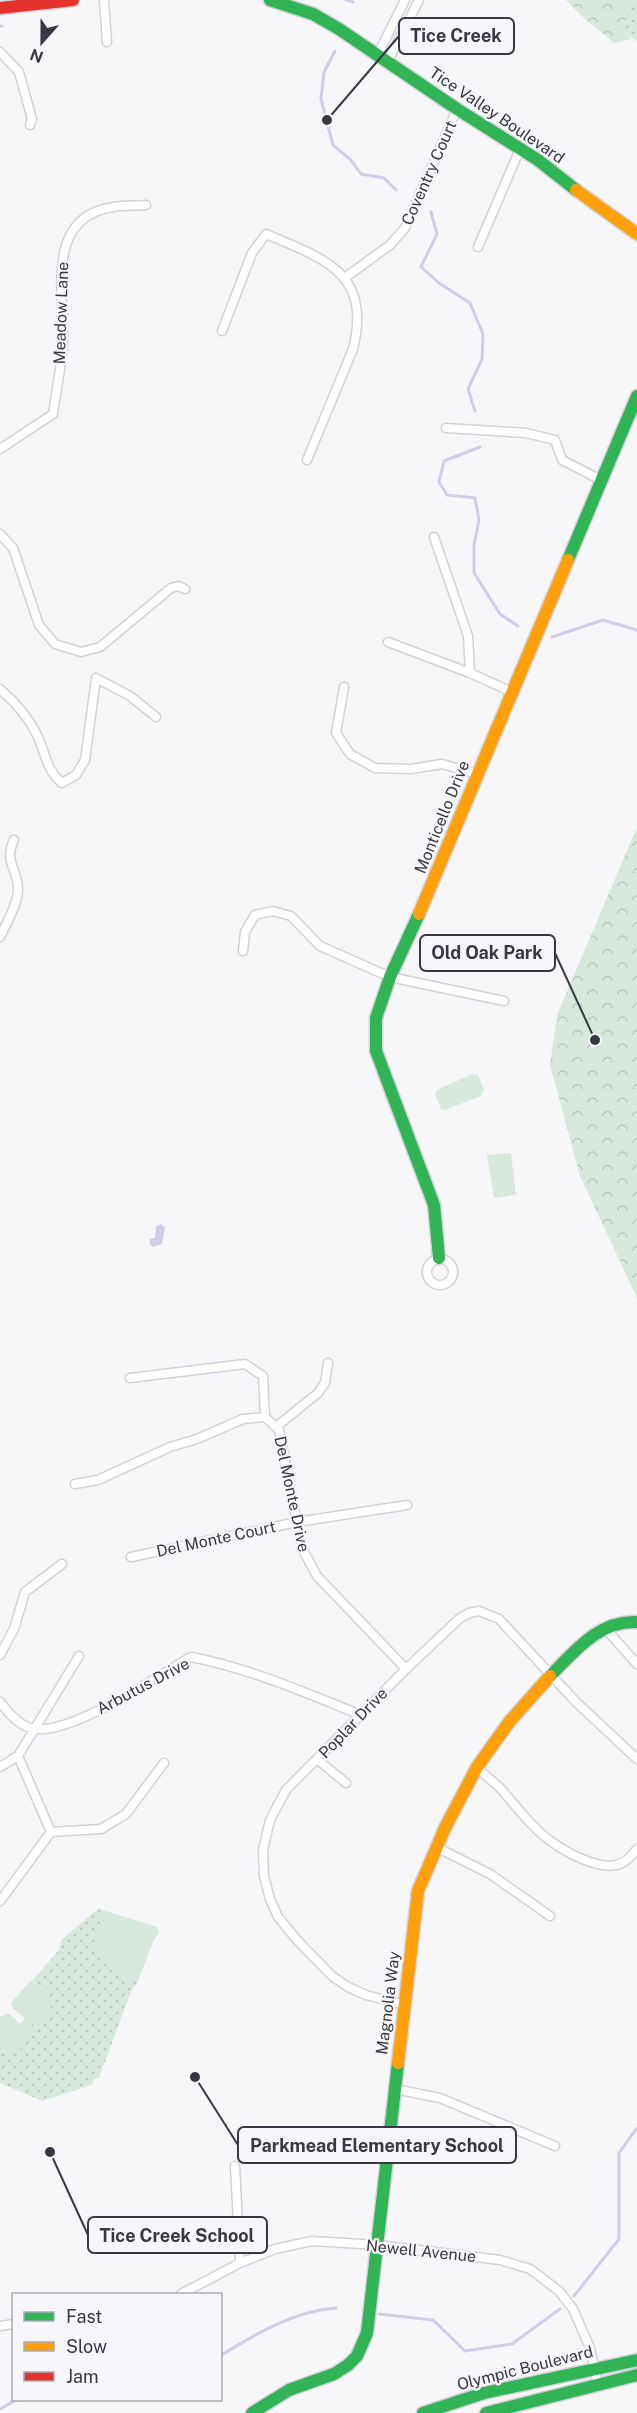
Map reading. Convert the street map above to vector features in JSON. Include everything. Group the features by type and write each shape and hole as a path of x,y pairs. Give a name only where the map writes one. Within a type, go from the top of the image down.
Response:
{"street":[{"path":"0,8 73,0"},
{"path":"104,0 106,42"},
{"name":"Tice Valley Boulevard","path":"270,0 326,20 520,149 637,234"},
{"path":"383,57 405,0"},
{"path":"383,57 419,0"},
{"path":"0,52 19,72 32,119 30,125"},
{"name":"Coventry Court","path":"346,277 390,245 405,228 457,109"},
{"path":"478,247 520,149"},
{"name":"Meadow Lane","path":"0,449 53,414 63,343 62,262 71,232 87,216 99,211 112,207 146,205"},
{"path":"222,331 252,253 266,234 317,257 346,277 359,310 359,322 353,349 307,460"},
{"name":"Monticello Drive","path":"439,1258 434,1205 376,1052 376,1018 390,977 440,868 477,774 637,396"},
{"path":"446,428 526,433 555,440 562,460 601,480"},
{"path":"0,534 13,548 39,625 55,644 81,652 100,647 171,588 178,586 185,589"},
{"path":"434,537 468,636 470,673"},
{"path":"388,642 470,673 512,692"},
{"path":"0,689 20,708 37,734 51,775 62,783 76,775 85,760 96,678 130,696 156,717"},
{"path":"344,687 336,733 350,754 375,768 411,769 442,764 477,774"},
{"path":"0,937 17,896 15,874 8,857 14,840"},
{"path":"243,951 245,932 255,915 273,912 291,916 320,946 390,977 504,1001"},
{"path":"276,1427 318,1393 325,1383 328,1363"},
{"path":"130,1378 245,1364 263,1376 264,1417"},
{"name":"Del Monte Drive","path":"75,1484 98,1480 170,1447 197,1439 243,1419 264,1417 279,1430 302,1548 318,1576 406,1669"},
{"name":"Del Monte Court","path":"131,1557 297,1522 407,1505"},
{"path":"0,1655 14,1629 25,1592 62,1564"},
{"name":"Poplar Drive","path":"405,2005 366,1995 332,1976 278,1917 264,1876 263,1850 270,1820 286,1790 459,1619 469,1613 479,1611 499,1619 552,1673 576,1702 637,1759"},
{"name":"Magnolia Way","path":"252,2413 289,2390 334,2374 348,2366 357,2356 367,2333 417,1891 436,1847 477,1768 497,1737 552,1673 590,1636 604,1627 622,1621 637,1622"},
{"path":"604,1627 637,1664"},
{"path":"0,1767 18,1756 36,1730 79,1656"},
{"name":"Arbutus Drive","path":"36,1730 75,1722 191,1657 209,1660 290,1686 361,1715"},
{"path":"0,1702 12,1718 36,1730"},
{"path":"18,1756 51,1832"},
{"path":"318,1760 346,1783"},
{"path":"51,1832 101,1829 126,1814 164,1763"},
{"path":"477,1768 499,1787 546,1837 576,1855 597,1864 615,1866 629,1859 637,1849"},
{"path":"0,1901 51,1832"},
{"path":"436,1847 490,1874 550,1916"},
{"path":"395,2089 440,2098 555,2146"},
{"path":"235,2166 240,2263"},
{"name":"Newell Avenue","path":"185,2293 240,2263 275,2249 312,2241 378,2245 500,2260 530,2269 559,2291 573,2309 590,2348 598,2385"},
{"name":"Olympic Boulevard","path":"423,2413 484,2392 637,2360"},
{"name":"Olympic Boulevard","path":"486,2413 637,2375"}],"green space":[{"path":"566,0 633,0 622,30 632,39 614,43"},
{"path":"633,0 637,0 637,41 622,30"},
{"path":"637,827 637,1298 580,1176 550,1065 557,1015"},
{"path":"472,1074 478,1075 484,1090 481,1096 445,1110 441,1109 435,1095 437,1090"},
{"path":"511,1153 516,1195 494,1198 487,1155"},
{"path":"99,1908 103,1910 98,1932 120,1976 138,1981 130,1994 99,2078 94,2079 92,2085 42,2101 0,2083 0,2051 8,2054 33,2034 20,2023 25,2018 35,2026 47,1990 32,1981 59,1950 62,1939"},
{"path":"103,1910 157,1927 159,1932 138,1981 120,1976 99,1958 98,1932"},
{"path":"31,1980 46,1990 51,2002 47,2016 35,2026 12,2008 11,2003"},
{"path":"8,2013 33,2034 21,2049 8,2054 0,2051 0,2017"}],"water":[{"path":"161,1224 165,1227 162,1244 153,1247 150,1239 155,1238 156,1226"}],"waterway":[{"path":"346,0 353,2"},
{"path":"335,51 324,72 321,99 333,145 351,160 361,174 384,178 396,190"},
{"path":"431,212 437,234 421,267 439,283 470,303 483,334 482,359 468,389 475,411"},
{"path":"480,447 444,461 439,482 447,495 475,498 479,520 474,545 474,573 500,614 518,626"},
{"path":"552,637 603,620 637,630"},
{"path":"574,2296 619,2239 619,2153 637,2128"},
{"path":"222,2355 275,2325 305,2314 336,2308"},
{"path":"379,2314 433,2320 465,2351 512,2344 560,2309"},
{"path":"0,2409 14,2401"}],"traffic: fast":[{"path":"270,0 313,14 339,29 457,109 538,160 576,190"},
{"path":"568,560 637,396"},
{"path":"419,914 390,977 376,1018 376,1051 434,1205 439,1258"},
{"path":"550,1676 578,1647 599,1632 611,1626 637,1622"},
{"path":"252,2413 289,2390 334,2374 348,2365 357,2356 367,2333 398,2063"},
{"path":"423,2413 484,2393 637,2360"},
{"path":"486,2413 637,2375"}],"traffic: slow":[{"path":"576,190 637,234"},
{"path":"419,914 568,560"},
{"path":"398,2063 418,1891 445,1828 477,1767 510,1721 550,1676"}],"traffic: jam":[{"path":"0,8 73,0"}],"place":[{"name":"Tice Creek","path":"327,120"},
{"name":"Old Oak Park","path":"595,1040"},
{"name":"Parkmead Elementary School","path":"195,2077"},
{"name":"Tice Creek School","path":"50,2152"}]}
